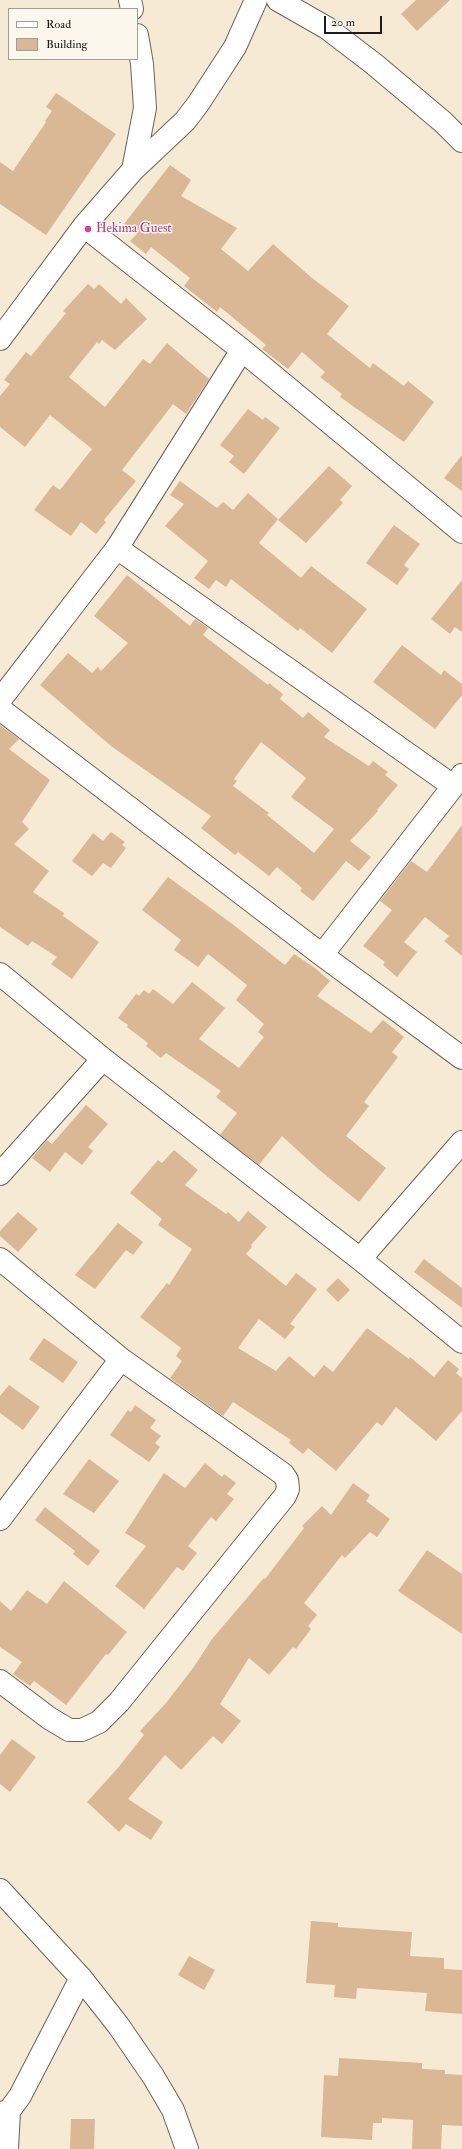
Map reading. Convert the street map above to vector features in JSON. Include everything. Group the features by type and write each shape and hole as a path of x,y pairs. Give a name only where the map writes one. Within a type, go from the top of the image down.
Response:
{"street":[{"path":"0,339 84,226 133,170 185,120 198,104 235,47 256,0"},
{"path":"278,0 327,28 374,64 443,122 462,141"},
{"path":"133,170 145,108 142,64 138,41"},
{"path":"84,226 242,350 462,532"},
{"path":"0,700 117,548 242,350"},
{"path":"117,548 458,780 322,956"},
{"path":"0,708 322,956 462,1058"},
{"path":"0,974 103,1059 360,1259 462,1342"},
{"path":"0,1174 103,1059"},
{"path":"360,1259 462,1142"},
{"path":"0,1259 120,1359 283,1474 288,1484 287,1492 119,1702 99,1722 82,1730 69,1730 49,1718 0,1681"},
{"path":"0,1519 120,1359"},
{"path":"0,1890 81,1978 118,2025 153,2076 172,2110 187,2149"},
{"path":"7,2149 5,2112 32,2074 81,1978"}],"building":[{"path":"416,0 450,0 417,31 401,14"},
{"path":"56,93 116,134 46,235 0,204 0,162 13,171 46,122 45,121 52,111 46,107"},
{"path":"170,165 191,180 181,196 237,228 221,249 248,271 273,244 312,278 349,306 327,334 370,368 373,363 404,386 408,381 434,402 404,442 340,397 342,394 320,377 325,372 302,352 288,369 262,349 266,345 220,307 217,312 184,286 190,278 151,247 146,254 130,241 137,234 124,224"},
{"path":"88,284 94,289 99,284 121,304 126,298 147,319 115,350 102,340 99,344 97,342 69,377 105,407 143,359 150,364 167,343 209,379 186,414 173,404 122,470 136,481 104,520 106,522 96,534 81,522 71,536 34,510 53,485 60,490 92,449 50,415 25,447 0,427 0,396 10,384 4,380 26,352 31,356 66,313 63,311"},
{"path":"248,409 263,420 265,417 280,428 244,474 229,462 234,456 220,445"},
{"path":"462,455 462,491 444,478"},
{"path":"329,466 352,486 340,500 343,503 306,543 278,520"},
{"path":"180,481 217,508 223,502 233,510 248,493 278,519 259,543 301,578 311,566 367,609 332,653 300,628 298,631 231,579 226,587 216,580 209,589 194,578 208,561 165,526 184,504 170,495"},
{"path":"394,525 420,544 404,565 409,569 397,585 366,563"},
{"path":"127,575 190,626 195,619 208,628 203,635 268,685 269,683 283,694 280,699 303,718 308,712 330,730 324,737 369,766 373,761 388,772 385,775 398,785 377,810 378,811 350,841 371,857 359,871 346,861 313,901 300,891 302,888 277,867 269,876 238,852 235,855 201,828 211,816 111,746 40,685 68,653 92,673 98,667 101,671 128,643 94,616","holes":["261,742 306,778 291,797 334,829 314,853 267,815 269,813 233,786 237,781 234,779"]},
{"path":"462,580 462,632 455,627 450,634 431,619"},
{"path":"402,645 441,675 444,670 462,684 462,695 435,729 373,682"},
{"path":"0,725 19,739 9,749 50,780 22,822 29,829 14,844 49,871 33,892 64,913 63,916 99,942 72,979 51,964 57,957 32,941 28,946 0,927"},
{"path":"462,825 462,956 444,941 449,936 425,917 404,942 417,952 397,977 383,965 385,962 363,946 392,910 380,901 411,861 427,872"},
{"path":"111,832 125,842 122,845 126,848 111,868 103,863 92,876 72,861 93,833 103,841"},
{"path":"168,877 285,965 294,954 315,968 330,981 317,996 371,1033 383,1020 404,1037 392,1052 398,1057 364,1102 369,1106 346,1136 386,1168 359,1202 318,1169 282,1136 259,1165 220,1135 237,1113 216,1097 221,1091 166,1053 161,1058 146,1046 148,1043 118,1018 136,994 139,996 144,990 149,994 153,989 173,1004 192,982 225,1008 199,1039 239,1068 264,1037 258,1032 264,1024 236,1000 247,985 208,954 198,967 174,950 181,940 142,910"},
{"path":"86,1105 108,1124 88,1147 93,1151 82,1165 65,1152 50,1172 32,1158 47,1140 52,1144"},
{"path":"174,1150 198,1170 185,1185 226,1214 228,1212 239,1222 248,1211 267,1227 251,1245 252,1247 246,1254 286,1286 296,1273 317,1289 290,1324 295,1327 285,1339 259,1319 238,1348 276,1371 289,1356 314,1377 324,1365 333,1372 367,1328 409,1359 410,1357 434,1377 448,1360 459,1369 456,1373 462,1378 462,1411 436,1441 396,1407 382,1426 377,1422 336,1471 308,1448 303,1454 289,1443 291,1440 233,1402 223,1416 170,1378 182,1361 176,1356 181,1348 140,1317 167,1283 169,1285 192,1249 158,1225 162,1219 130,1193 158,1160 162,1163"},
{"path":"18,1212 38,1229 18,1252 0,1236 0,1231"},
{"path":"118,1223 143,1242 133,1255 126,1250 95,1289 75,1275"},
{"path":"424,1259 462,1288 462,1308 414,1272"},
{"path":"338,1278 350,1290 338,1302 326,1290"},
{"path":"44,1338 78,1362 63,1383 29,1359"},
{"path":"9,1385 40,1407 23,1430 0,1413 0,1396"},
{"path":"135,1405 156,1420 150,1428 161,1436 155,1443 160,1447 149,1462 110,1435 128,1410 131,1412"},
{"path":"89,1459 119,1481 94,1513 63,1494"},
{"path":"205,1463 222,1477 224,1474 236,1483 227,1494 234,1499 216,1521 211,1517 188,1546 197,1553 183,1571 177,1567 144,1609 115,1586 146,1546 125,1533 164,1473 185,1488"},
{"path":"353,1483 370,1495 366,1501 390,1519 377,1537 370,1532 345,1558 342,1555 304,1603 317,1615 308,1626 311,1629 296,1649 293,1647 269,1675 249,1658 220,1704 241,1721 222,1744 213,1736 181,1770 165,1755 128,1799 163,1822 151,1840 126,1824 119,1832 87,1802 117,1769 144,1735 140,1731 166,1703 193,1668 212,1639 264,1578 265,1579 304,1528 302,1526 322,1506 331,1515"},
{"path":"45,1507 100,1551 88,1566 73,1554 75,1551 35,1520"},
{"path":"427,1550 462,1574 462,1634 398,1591"},
{"path":"64,1581 127,1632 108,1655 106,1654 66,1705 34,1681 30,1686 13,1674 22,1662 0,1647 0,1601 11,1611 27,1590 47,1604"},
{"path":"12,1739 36,1757 10,1792 0,1784 0,1755"},
{"path":"311,1921 338,1923 338,1927 412,1932 410,1956 444,1958 444,1969 462,1970 462,2014 425,2011 427,1993 357,1988 356,1999 334,1997 335,1985 306,1983"},
{"path":"189,1956 215,1970 204,1990 178,1975"},
{"path":"339,2058 422,2063 422,2069 445,2070 445,2074 462,2075 462,2126 442,2125 441,2149 412,2149 413,2120 382,2118 382,2123 373,2123 372,2140 321,2137 324,2075 338,2076"},
{"path":"71,2119 95,2119 94,2149 70,2149"}],"place":[{"name":"Hekima Guest","path":"88,229"}]}
